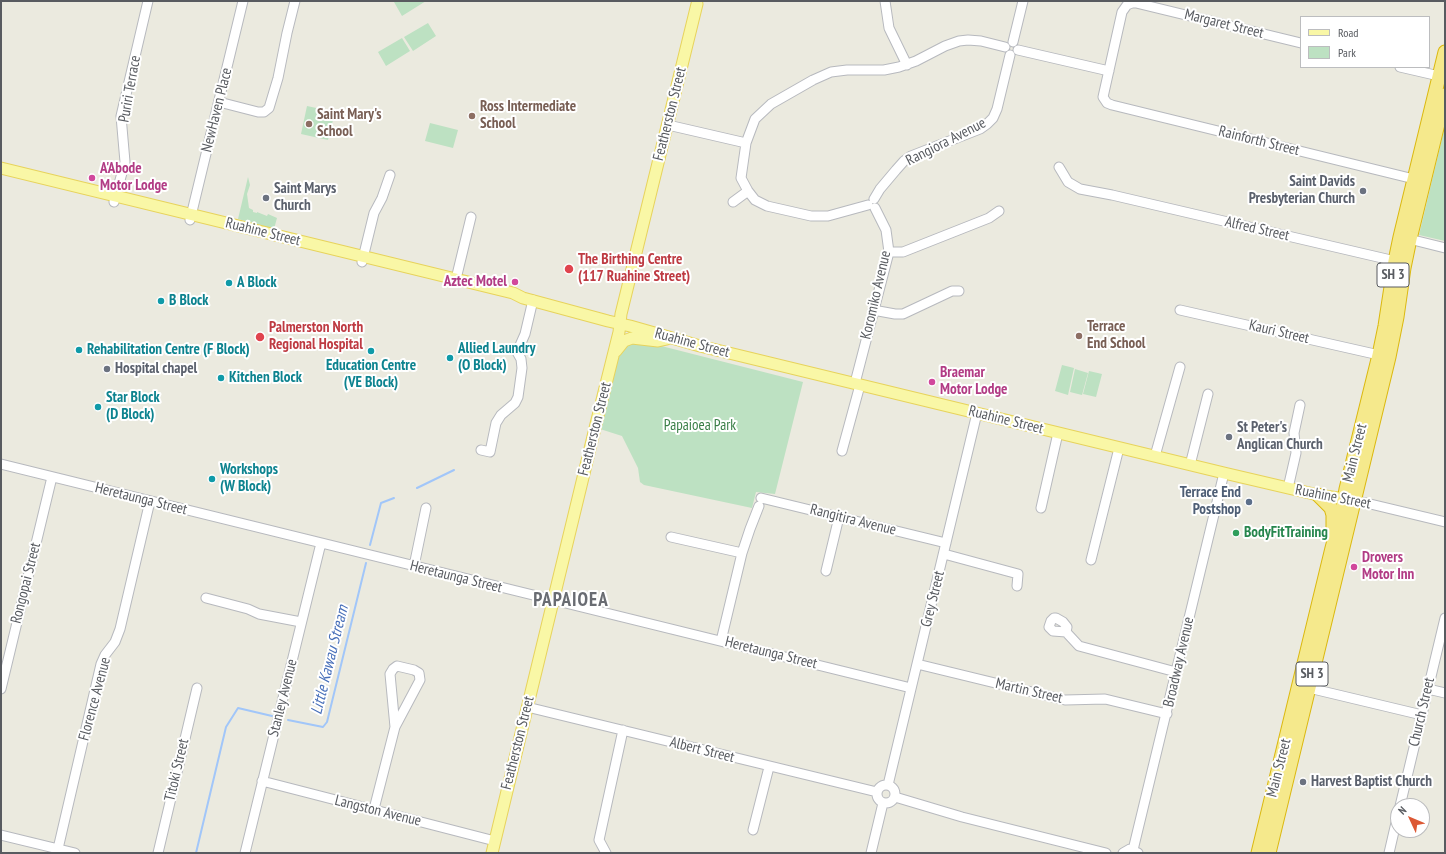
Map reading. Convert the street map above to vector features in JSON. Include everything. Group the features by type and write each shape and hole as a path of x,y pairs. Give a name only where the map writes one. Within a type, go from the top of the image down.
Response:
{"highway":[{"name":"Main Street","path":"1258,853 1332,548 1349,500 1392,345 1414,179 1445,52"},
{"name":"Main Street","path":"1269,853 1309,688 1379,355 1395,262 1405,238 1445,95"},
{"path":"1318,495 1329,505 1333,515 1332,548"}],"main road":[{"name":"Featherston Street","path":"492,853 614,353 619,332 621,314 697,2"},
{"name":"Ruahine Street","path":"1,168 115,199"},
{"name":"Ruahine Street","path":"1,174 115,199 363,259 512,299 528,299"},
{"name":"Ruahine Street","path":"363,259 514,293 528,299 700,346 1190,465 1318,495 1349,500"},
{"path":"614,353 624,341 632,338 658,341 674,338"}],"street":[{"name":"Puriri Terrace","path":"115,199 124,162 122,116 148,1"},
{"name":"NewHaven Place","path":"191,217 243,1"},
{"path":"219,102 258,112 264,112 269,108 279,74 295,1"},
{"path":"885,1 889,28 907,65"},
{"name":"Rangiora Avenue","path":"872,204 880,189 904,161 911,156 980,129 992,118 997,109 1023,1"},
{"name":"Margaret Street","path":"1104,101 1103,93 1122,12 1127,5 1132,3 1300,43"},
{"path":"872,204 828,216 811,216 767,206 755,200 741,178 746,143 755,118 771,104 823,75 838,71 884,70 907,65 945,46 959,41 981,41 1109,71"},
{"path":"1404,68 1439,76"},
{"name":"Rainforth Street","path":"1104,101 1112,105 1414,179"},
{"path":"668,125 746,143"},
{"name":"Alfred Street","path":"1058,167 1068,182 1074,187 1395,262"},
{"path":"363,259 374,213 382,198 390,175"},
{"path":"733,202 748,191"},
{"name":"Koromiko Avenue","path":"842,451 873,310 889,252 886,230 872,204"},
{"path":"889,252 903,252 989,218 999,212"},
{"path":"456,279 471,217"},
{"path":"1405,238 1445,248"},
{"path":"873,310 903,314 952,291 959,291"},
{"path":"481,450 490,452 496,423 501,415 515,403 518,397 522,368 521,359 517,352 525,334 528,299"},
{"name":"Kauri Street","path":"1180,310 1379,355"},
{"path":"1155,456 1180,367"},
{"path":"1190,465 1208,394"},
{"path":"1288,488 1296,453 1294,433 1300,405"},
{"name":"Grey Street","path":"888,785 977,413"},
{"path":"1041,508 1058,433"},
{"path":"1091,560 1119,448"},
{"name":"Heretaunga Street","path":"1,464 911,688"},
{"name":"Broadway Avenue","path":"1136,851 1176,672 1224,473"},
{"name":"Rongopai Street","path":"1,689 52,477"},
{"name":"Ruahine Street","path":"1349,500 1445,522"},
{"name":"Florence Avenue","path":"57,851 101,664 120,629 150,501"},
{"name":"Rangitira Avenue","path":"742,553 760,502 840,517 946,543"},
{"path":"414,566 426,508"},
{"path":"826,571 840,517"},
{"path":"672,537 742,553 722,641"},
{"name":"Stanley Avenue","path":"245,853 321,544"},
{"path":"944,554 1018,574 1017,586"},
{"path":"206,598 248,609 259,614 302,622"},
{"name":"Church Street","path":"1402,798 1428,689 1443,636 1445,618"},
{"path":"1066,632 1079,646 1176,672"},
{"name":"Martin Street","path":"917,664 1065,700 1105,699 1167,714"},
{"path":"374,809 395,727 420,680 419,673 414,670 397,666 390,674 395,727"},
{"name":"Titoki Street","path":"158,853 197,688"},
{"path":"1309,688 1422,716"},
{"path":"1428,689 1445,693"},
{"name":"Albert Street","path":"527,707 877,792"},
{"path":"606,853 599,840 622,730"},
{"path":"753,830 769,767"},
{"name":"Langston Avenue","path":"262,781 495,840"},
{"path":"888,785 894,789 896,793 891,802 883,803 878,799 877,792 881,787 888,785"},
{"path":"895,797 962,817 1106,853"},
{"path":"871,853 883,803"},
{"path":"1,835 57,851 75,853"},
{"path":"1389,853 1392,838"},
{"path":"1123,853 1127,850 1136,851"}],"green space":[{"path":"426,1 402,16 394,2"},
{"path":"428,23 436,36 413,51 404,37"},
{"path":"402,38 410,51 386,66 378,52"},
{"path":"307,106 335,112 328,140 301,134"},
{"path":"430,123 458,130 453,148 425,141"},
{"path":"1445,126 1445,241 1419,235"},
{"path":"248,177 250,185 247,194 249,208 253,210 253,212 267,216 268,214 277,218 274,229 238,219"},
{"name":"Papaioea Park","path":"622,336 803,382 775,494 756,492 752,508 644,485 640,482 638,468 622,436 600,429"},
{"path":"1062,365 1074,368 1068,395 1055,391"},
{"path":"1075,369 1088,373 1082,395 1070,392"},
{"path":"1089,371 1102,374 1096,397 1083,394"}],"waterway":[{"path":"417,488 454,470"},
{"path":"370,545 381,503 394,498"},
{"name":"Little Kawau Stream","path":"288,720 323,727 327,722 366,563"},
{"name":"Little Kawau Stream","path":"196,853 226,727 238,708 272,716"}],"place":[{"name":"Ross Intermediate School","path":"472,116"},
{"name":"Saint Mary's School","path":"309,124"},
{"name":"A'Abode Motor Lodge","path":"92,178"},
{"name":"Saint Davids Presbyterian Church","path":"1363,191"},
{"name":"Saint Marys Church","path":"266,198"},
{"name":"The Birthing Centre (117 Ruahine Street)","path":"569,269"},
{"name":"Aztec Motel","path":"515,282"},
{"name":"A Block","path":"229,283"},
{"name":"B Block","path":"161,301"},
{"name":"Terrace End School","path":"1079,336"},
{"name":"Palmerston North Regional Hospital","path":"260,337"},
{"name":"Rehabilitation Centre (F Block)","path":"79,350"},
{"name":"Education Centre (VE Block)","path":"371,351"},
{"name":"Allied Laundry (O Block)","path":"450,358"},
{"name":"Hospital chapel","path":"107,369"},
{"name":"Kitchen Block","path":"221,378"},
{"name":"Braemar Motor Lodge","path":"932,382"},
{"name":"Star Block (D Block)","path":"98,407"},
{"name":"St Peter's Anglican Church","path":"1229,437"},
{"name":"Workshops (W Block)","path":"212,479"},
{"name":"Terrace End Postshop","path":"1249,502"},
{"name":"BodyFitTraining","path":"1236,533"},
{"name":"Drovers Motor Inn","path":"1354,567"},
{"name":"Harvest Baptist Church","path":"1303,782"}],"district":[{"name":"PAPAIOEA","path":"571,601"}]}
